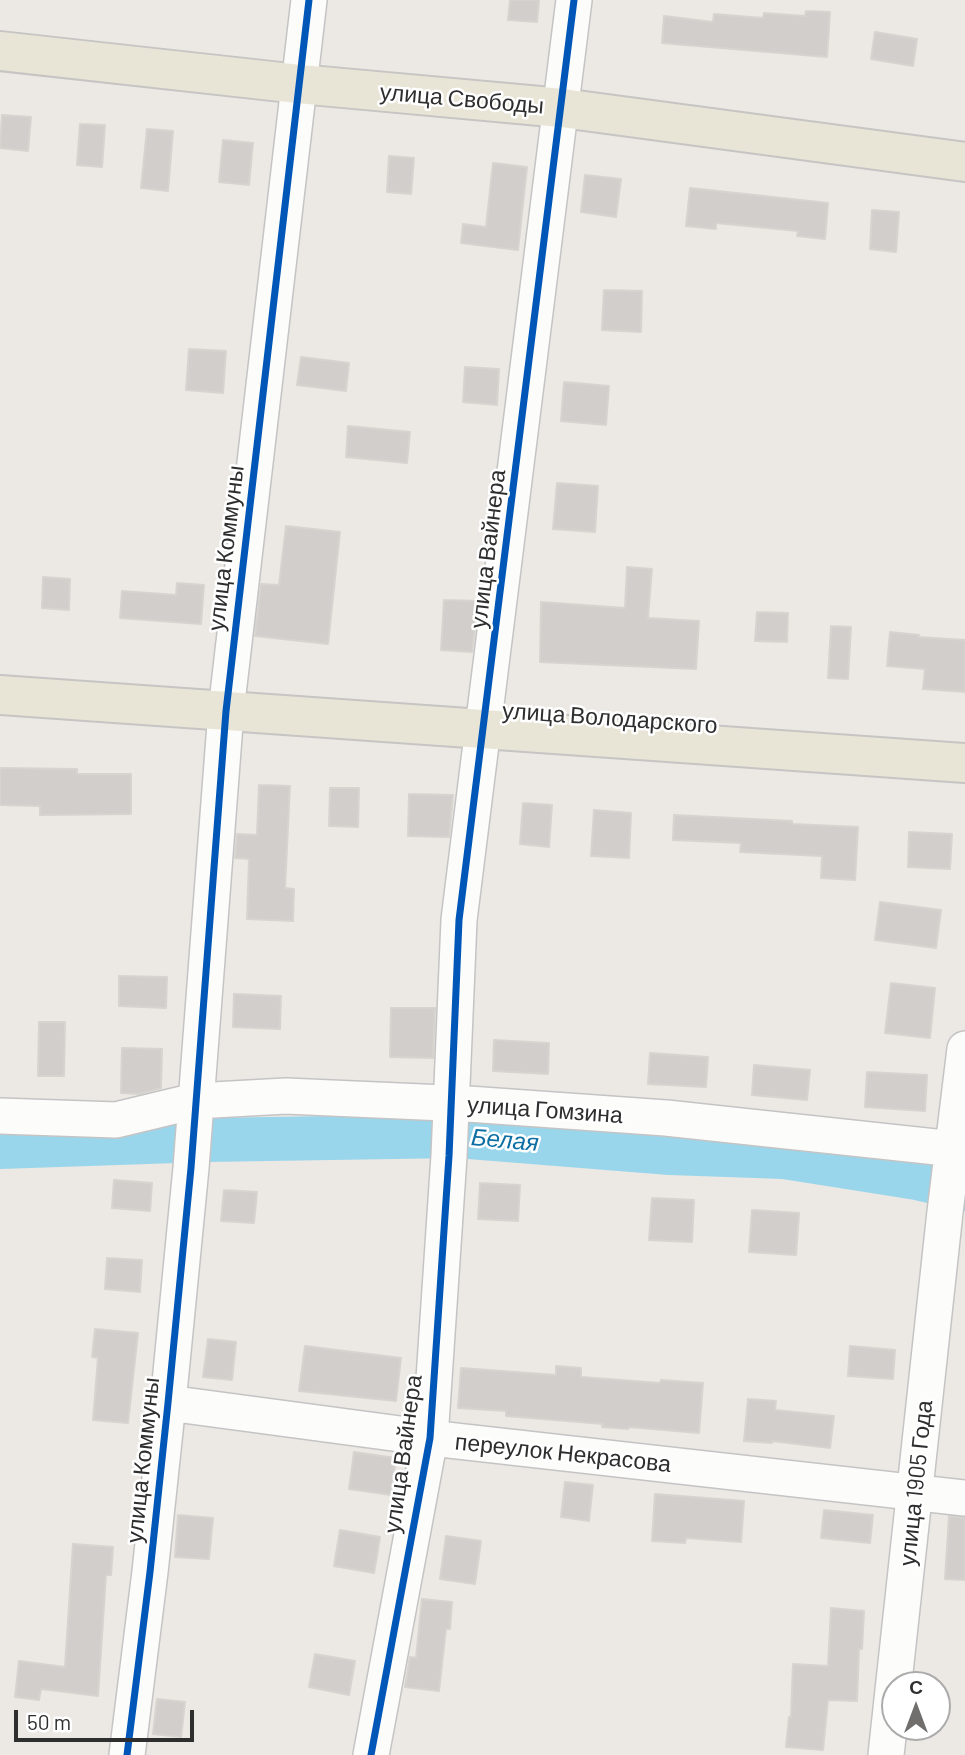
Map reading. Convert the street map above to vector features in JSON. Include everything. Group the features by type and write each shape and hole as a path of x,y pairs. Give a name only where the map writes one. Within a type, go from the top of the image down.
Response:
{"main road":[{"name":"улица Свободы","path":"0,51 562,108 965,162"},
{"name":"улица Володарского","path":"0,695 965,763"}],"street":[{"name":"улица Коммуны","path":"127,1755 169,1403 191,1168 226,711 309,0"},
{"name":"улица Вайнера","path":"371,1755 430,1438 452,1103 459,920 574,0"},
{"path":"959,1149 965,1049"},
{"name":"улица Гомзина","path":"0,1116 116,1120 195,1101 286,1096 452,1103 666,1118 959,1149"},
{"name":"улица 1905 Года","path":"886,1755 945,1212 959,1149"},
{"name":"переулок Некрасова","path":"169,1403 430,1438 965,1498"}],"building":[{"path":"510,0 539,0 537,22 508,20"},
{"path":"806,11 830,12 827,57 662,43 664,16 713,22 714,14 763,18 764,13 805,16"},
{"path":"875,32 917,39 913,66 871,59"},
{"path":"2,115 31,117 28,151 0,148"},
{"path":"80,124 105,125 102,167 77,165"},
{"path":"147,129 173,131 168,191 141,188"},
{"path":"223,140 253,143 249,185 219,182"},
{"path":"389,156 414,158 411,194 387,192"},
{"path":"493,163 527,167 518,250 461,243 463,224 486,227"},
{"path":"585,175 621,179 616,217 581,212"},
{"path":"690,188 828,203 825,239 797,236 798,231 716,223 716,229 686,226"},
{"path":"872,210 899,212 896,252 870,249"},
{"path":"604,290 642,291 641,332 602,330"},
{"path":"189,349 226,351 223,393 186,390"},
{"path":"301,357 349,363 346,391 297,385"},
{"path":"465,367 499,369 497,405 463,402"},
{"path":"564,382 609,386 606,425 561,421"},
{"path":"348,426 410,432 407,463 346,457"},
{"path":"557,483 598,486 595,532 553,529"},
{"path":"286,526 340,532 328,644 255,636 261,584 279,585"},
{"path":"627,567 652,569 648,618 699,621 696,669 540,662 541,602 625,608"},
{"path":"43,577 70,579 69,610 42,608"},
{"path":"177,583 204,585 201,624 120,618 122,591 176,595"},
{"path":"444,600 478,601 472,652 441,650"},
{"path":"757,612 788,613 787,642 755,641"},
{"path":"831,626 851,627 848,679 828,678"},
{"path":"890,632 965,640 965,692 923,689 925,669 887,666"},
{"path":"0,768 77,769 77,774 131,774 131,814 40,815 40,806 0,805"},
{"path":"259,785 290,786 285,888 294,889 293,921 247,919 249,859 235,858 237,834 257,835"},
{"path":"330,788 359,788 358,827 329,826"},
{"path":"409,794 453,795 449,837 408,836"},
{"path":"523,803 552,805 549,847 520,844"},
{"path":"594,810 631,813 629,858 591,856"},
{"path":"674,815 858,827 855,880 821,878 822,856 740,852 741,843 673,840"},
{"path":"909,832 952,834 950,869 908,867"},
{"path":"880,902 941,910 936,948 875,940"},
{"path":"119,976 167,977 166,1008 119,1006"},
{"path":"891,983 935,988 930,1038 885,1033"},
{"path":"234,994 281,996 280,1029 233,1027"},
{"path":"391,1008 435,1008 433,1058 390,1057"},
{"path":"39,1022 65,1022 64,1076 38,1076"},
{"path":"494,1040 549,1043 548,1074 493,1071"},
{"path":"122,1048 162,1049 161,1088 139,1094 121,1093"},
{"path":"650,1053 708,1057 706,1087 648,1084"},
{"path":"754,1065 810,1070 807,1100 752,1095"},
{"path":"867,1072 927,1075 925,1111 865,1107"},
{"path":"114,1180 152,1183 150,1211 112,1208"},
{"path":"480,1183 520,1185 518,1221 478,1219"},
{"path":"224,1190 257,1192 254,1223 221,1221"},
{"path":"652,1198 694,1200 692,1242 649,1240"},
{"path":"752,1210 799,1213 796,1255 749,1252"},
{"path":"107,1258 142,1260 140,1292 105,1289"},
{"path":"95,1329 138,1333 128,1423 93,1420 98,1358 92,1357"},
{"path":"208,1339 236,1342 232,1380 203,1377"},
{"path":"305,1346 401,1358 396,1401 299,1391"},
{"path":"850,1346 895,1350 893,1379 848,1376"},
{"path":"556,1366 581,1368 581,1377 660,1383 661,1380 703,1383 699,1433 602,1427 603,1424 506,1416 506,1411 458,1408 461,1368 556,1375"},
{"path":"748,1399 776,1401 775,1410 834,1416 830,1448 772,1441 744,1441"},
{"path":"354,1452 396,1458 391,1495 349,1489"},
{"path":"565,1482 593,1485 589,1521 561,1517"},
{"path":"655,1494 744,1501 741,1542 686,1538 685,1543 652,1541"},
{"path":"824,1510 873,1515 870,1543 821,1538"},
{"path":"178,1515 213,1518 209,1559 175,1557"},
{"path":"949,1516 965,1518 965,1580 945,1579"},
{"path":"340,1530 380,1537 374,1573 334,1566"},
{"path":"446,1536 481,1541 475,1584 440,1579"},
{"path":"73,1544 113,1547 111,1575 106,1575 98,1696 41,1689 39,1700 15,1697 19,1661 65,1667"},
{"path":"422,1599 452,1602 439,1691 405,1687 410,1657 416,1658"},
{"path":"831,1608 864,1611 857,1701 828,1700 823,1750 786,1747 791,1717 793,1664 828,1666"},
{"path":"315,1654 355,1661 349,1695 309,1687"},
{"path":"157,1699 185,1702 181,1737 153,1734"}],"waterway":[{"name":"Белая","path":"0,1147 457,1136 670,1153 784,1157 917,1178 965,1189"}],"cycle path":[{"path":"127,1755 150,1572 191,1168 226,711 309,0"},
{"path":"371,1755 430,1438 449,1156 459,920 574,0"}]}
